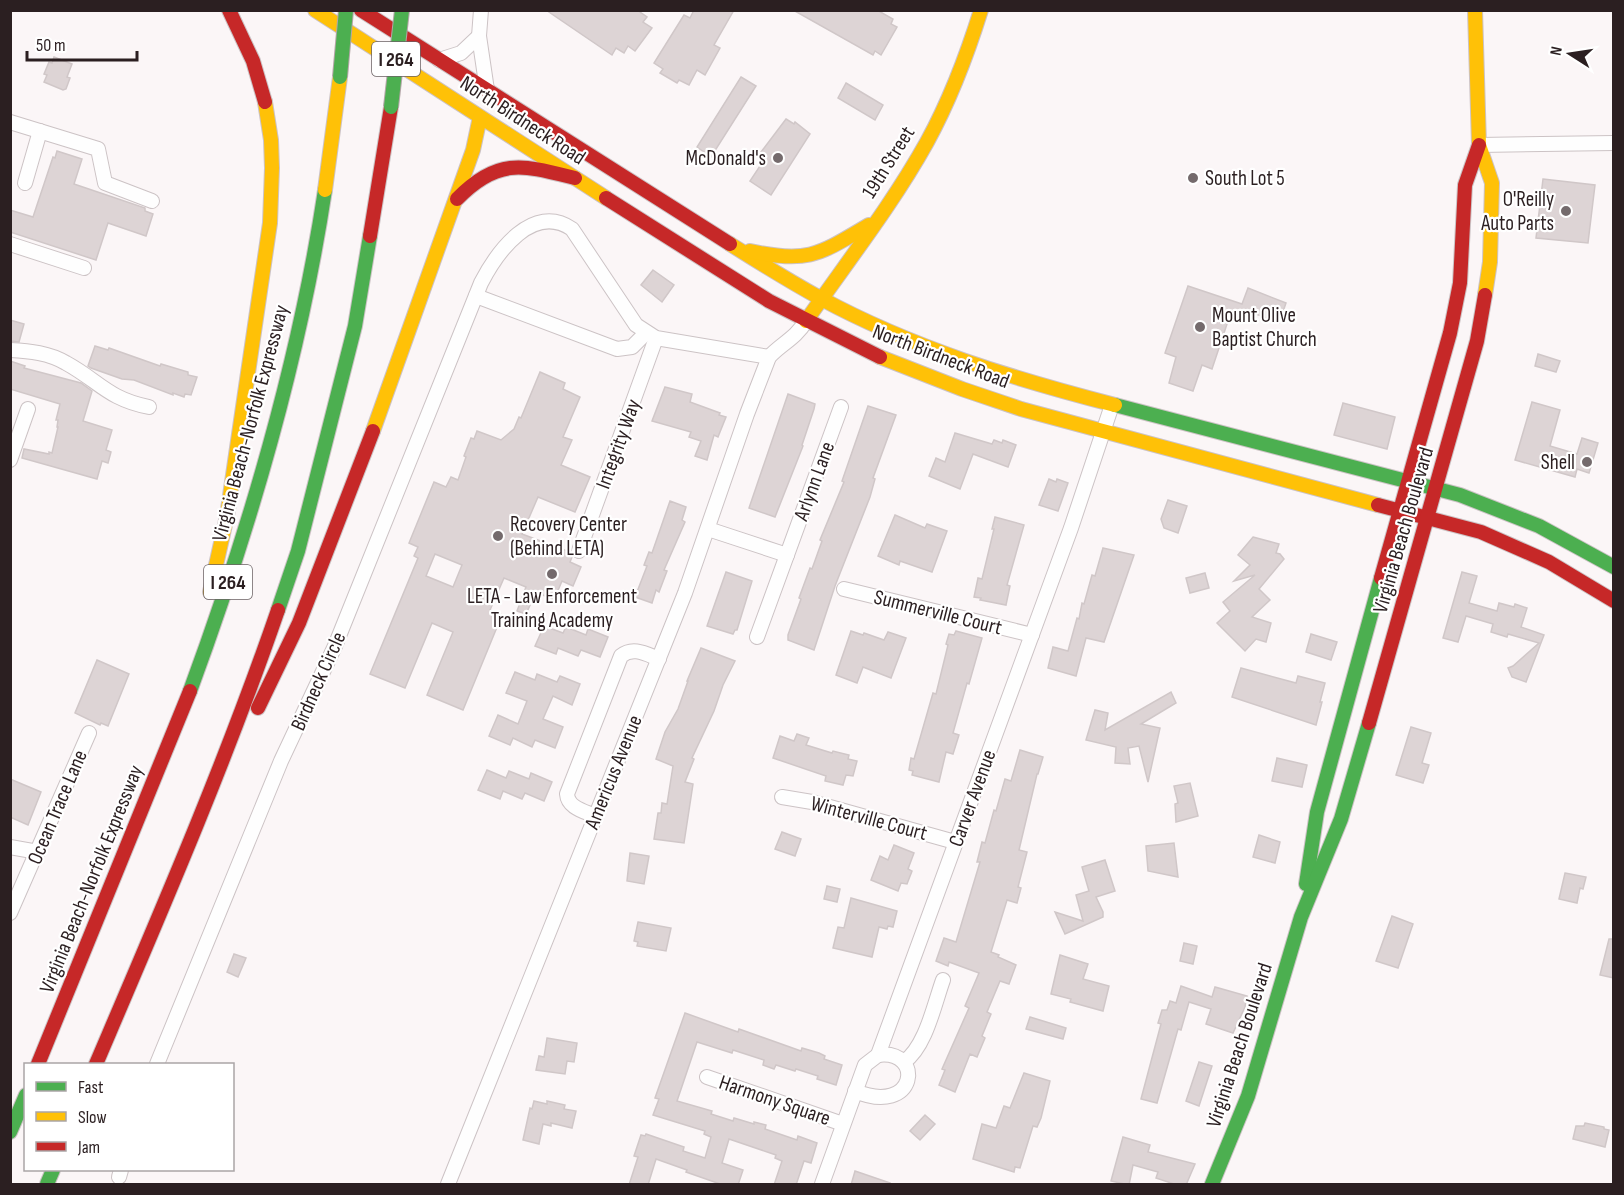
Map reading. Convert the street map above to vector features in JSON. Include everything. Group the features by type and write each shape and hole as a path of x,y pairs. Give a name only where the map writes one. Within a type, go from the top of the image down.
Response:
{"main road":[{"path":"178,720 227,516 273,190 273,157 266,100 248,46 229,10"},
{"name":"North Birdneck Road","path":"315,10 704,261 806,321 880,357 1021,409 1429,516 1481,532 1524,549 1562,568 1614,601"},
{"name":"Virginia Beach-Norfolk Expressway","path":"39,1063 178,720 214,624 258,488 282,403 318,232 340,77 346,10"},
{"name":"North Birdneck Road","path":"361,10 735,247 822,299 942,352 1030,383 1460,495 1526,519 1561,536 1614,567"},
{"name":"I 264","path":"97,1063 173,883 250,691 298,551 355,326 391,107 402,10"},
{"name":"19th Street","path":"806,321 876,221 928,140 958,75 981,10"},
{"name":"Virginia Beach Boulevard","path":"1212,1185 1248,1096 1301,917 1341,819 1475,349 1489,270 1492,183 1479,145 1474,10"},
{"path":"173,883 299,623 355,480 427,283 473,150 487,90"},
{"name":"Virginia Beach Boulevard","path":"1301,917 1317,812 1450,333 1460,283 1465,185 1479,145"},
{"path":"455,200 478,179 507,166 533,168 575,178"},
{"path":"735,247 780,258 808,257 823,252 876,221"},
{"path":"10,1132 24,1100"},
{"path":"47,1185 53,1171"}],"street":[{"path":"481,10 479,36 487,90"},
{"path":"439,60 461,53 479,36"},
{"path":"10,122 98,149 105,183 152,201"},
{"path":"25,183 40,131"},
{"path":"1479,145 1614,143"},
{"name":"Birdneck Circle","path":"158,1063 281,761 335,646 489,267 502,248 534,223 551,220 563,223 572,229 636,325 651,335"},
{"path":"10,244 84,268"},
{"path":"476,296 617,349 632,347 651,335 769,357 798,333 806,321"},
{"name":"Integrity Way","path":"579,551 651,335"},
{"path":"10,351 30,351 49,355 66,363 114,397 131,404 149,407"},
{"name":"Americus Avenue","path":"448,1185 659,659 769,357"},
{"name":"Carver Avenue","path":"822,1185 865,1065 878,1055 1071,528 1112,405"},
{"name":"Arlynn Lane","path":"757,637 841,407"},
{"path":"10,460 28,409"},
{"path":"708,529 787,555"},
{"name":"Summerville Court","path":"844,589 1032,635"},
{"path":"595,816 572,806 567,794 615,670 621,656 627,651 634,650 659,659"},
{"name":"Ocean Trace Lane","path":"10,913 88,733"},
{"name":"Winterville Court","path":"782,796 812,802 955,842"},
{"path":"10,847 38,852"},
{"path":"904,1062 913,1056 920,1045 943,980"},
{"path":"855,1091 878,1098 893,1096 906,1085 908,1077 904,1062 896,1056 878,1055"},
{"name":"Harmony Square","path":"707,1077 843,1124"}],"building":[{"path":"546,10 637,10 647,17 643,22 652,28 635,51 628,46 624,53 616,48 612,55"},
{"path":"694,10 734,10 714,45 720,48 705,75 697,70 689,85 679,80 677,83 660,73 663,69 654,63 684,15 690,18"},
{"path":"793,10 877,10 893,19 891,24 897,27 881,55 875,51 873,55"},
{"path":"54,57 72,64 67,77 70,78 66,89 63,90 44,82 47,75 44,74"},
{"path":"741,77 756,86 711,157 697,147"},
{"path":"846,83 883,105 875,120 838,98"},
{"name":"McDonald's","path":"786,119 794,124 795,122 810,134 771,195 750,181 762,163 759,161 764,154 761,152"},
{"path":"57,151 82,159 74,184 145,208 145,211 153,214 146,236 108,223 96,260 10,232 10,210 33,217"},
{"name":"O'Reilly Auto Parts","path":"1543,179 1595,185 1588,243 1536,238"},
{"path":"653,270 674,285 662,302 641,285"},
{"name":"Mount Olive Baptist Church","path":"1188,286 1242,304 1248,288 1286,303 1279,323 1251,312 1248,319 1231,312 1212,369 1202,365 1193,391 1169,383 1176,357 1165,353"},
{"path":"10,320 24,324 19,342 10,341"},
{"path":"95,346 108,350 109,348 160,366 161,364 188,372 188,375 197,377 191,395 185,394 184,397 173,393 173,395 134,380 122,379 91,368 88,366"},
{"path":"1538,354 1560,361 1556,372 1535,366"},
{"path":"10,361 25,366 24,368 81,383 92,391 83,421 112,430 106,450 111,452 108,463 102,461 97,479 22,458 24,449 52,453 60,404 10,389"},
{"name":"Recovery Center (Behind LETA)","path":"540,372 565,383 563,389 580,397 563,437 572,440 561,465 590,477 575,512 538,497 522,534 570,552 572,557 570,562 581,567 573,586 562,581 554,600 536,592 526,614 517,611 526,587 504,578 490,610 502,615 463,710 427,695 453,632 432,623 405,688 370,674 418,558 414,556 418,547 409,543 434,482 446,487 451,477 458,480 466,457 464,456 471,438 474,439 477,431 501,440 514,429 519,417 521,418","holes":["435,554 462,565 453,587 426,576"]},
{"path":"665,387 692,394 690,402 726,417 718,437 714,435 707,460 695,456 701,441 689,437 691,432 652,421"},
{"path":"788,394 815,404 803,446 775,517 749,508"},
{"path":"1532,402 1560,410 1550,446 1577,454 1582,438 1598,443 1589,473 1577,469 1575,477 1515,460"},
{"path":"1343,403 1395,417 1387,449 1334,435"},
{"path":"868,406 896,415 873,478 875,479 870,497 835,586 814,650 788,640 788,635 801,599 799,598 822,541 820,540 844,482 842,481"},
{"path":"955,433 992,444 994,440 1002,443 1003,440 1016,445 1008,467 973,454 960,489 929,476 936,458 945,462"},
{"path":"1049,479 1068,483 1058,511 1039,505"},
{"path":"1168,500 1187,506 1178,533 1164,528 1161,519"},
{"path":"670,501 686,507 682,520 685,522 664,570 667,571 659,592 656,590 652,603 635,597 647,566 644,565 649,552 652,553"},
{"path":"895,515 925,528 927,524 947,531 932,572 900,561 899,565 878,556"},
{"path":"995,517 1024,525 1007,585 1010,586 1006,605 974,597 978,578 982,579"},
{"path":"1253,537 1279,544 1276,553 1284,559 1259,589 1270,600 1252,617 1271,623 1266,642 1256,639 1245,651 1217,623 1230,611 1223,602 1255,575 1234,581 1250,565 1238,555"},
{"path":"1103,548 1134,555 1104,642 1086,638 1076,676 1048,668 1053,647 1068,651 1082,603 1084,604 1092,575 1095,576"},
{"path":"726,572 752,581 737,630 733,634 707,626"},
{"path":"1462,572 1477,576 1469,603 1497,611 1499,603 1514,607 1515,604 1527,608 1521,627 1544,635 1526,682 1512,677 1508,668 1539,643 1508,634 1507,637 1491,632 1493,624 1466,616 1458,642 1443,638"},
{"path":"1205,573 1209,588 1190,593 1186,578"},
{"path":"544,626 563,633 566,627 586,635 588,629 608,637 600,657 581,650 578,656 558,648 556,654 535,646"},
{"path":"851,631 884,640 888,632 906,638 891,678 863,667 857,683 836,675"},
{"path":"956,631 982,638 953,733 959,735 953,754 946,752 939,782 912,775 913,771 909,770 933,693 936,694 949,634 954,635"},
{"path":"1311,634 1337,642 1331,660 1306,652"},
{"path":"701,648 735,661 692,758 694,759 685,782 693,784 684,843 654,839 658,813 661,813 662,803 667,804 673,766 656,759 665,732 678,709"},
{"path":"97,660 129,674 108,726 101,723 100,725 75,713"},
{"path":"1241,668 1296,683 1298,676 1325,683 1316,725 1232,697"},
{"path":"515,672 535,680 537,674 557,682 560,676 580,684 572,705 553,696 543,719 563,727 555,748 535,740 532,747 513,738 510,745 489,736 498,715 518,724 527,701 506,693"},
{"path":"1171,692 1176,703 1141,724 1160,728 1148,782 1139,746 1128,748 1130,764 1115,763 1116,747 1086,740 1095,710 1108,713 1105,730"},
{"path":"1411,727 1431,733 1422,763 1429,765 1423,783 1396,775"},
{"path":"797,734 809,738 806,745 832,753 833,751 849,755 848,759 857,761 853,776 846,775 843,785 825,781 826,776 773,758 780,736 794,741"},
{"path":"1020,750 1043,757 1019,850 1027,852 1018,887 1021,888 1017,903 1007,900 991,952 1016,965 1009,984 1000,981 987,1012 991,1014 982,1036 985,1038 977,1057 970,1054 955,1092 939,1085 945,1070 942,1069 969,1008 965,1006 979,973 949,962 948,966 936,961 944,938 956,942 980,862 977,862 982,842 985,843 1005,779 1011,781"},
{"path":"1277,758 1307,765 1302,787 1272,781"},
{"path":"487,770 506,778 509,771 529,779 531,773 552,782 544,801 525,793 522,799 503,791 500,799 478,790"},
{"path":"10,779 41,792 28,825 10,817"},
{"path":"1190,783 1198,816 1176,822 1175,804 1178,803 1174,786"},
{"path":"782,832 801,839 795,856 775,849"},
{"path":"1259,835 1280,842 1275,863 1253,857"},
{"path":"1174,843 1178,877 1148,871 1146,846"},
{"path":"894,845 914,853 908,869 912,871 907,884 901,883 898,891 871,880 880,856 888,860"},
{"path":"630,853 649,856 644,884 627,881"},
{"path":"1105,860 1115,891 1096,897 1103,917 1065,934 1055,912 1083,921 1076,895 1089,891 1082,867"},
{"path":"1565,873 1586,877 1583,889 1580,888 1577,903 1559,899"},
{"path":"827,886 840,889 837,902 824,899"},
{"path":"851,898 897,911 893,927 888,926 887,929 879,927 872,957 833,948 838,927 844,928"},
{"path":"1392,916 1413,924 1398,968 1376,961"},
{"path":"638,922 671,928 666,951 637,946 638,942 634,941"},
{"path":"1609,939 1614,939 1614,978 1600,975"},
{"path":"1184,943 1197,946 1193,964 1180,961"},
{"path":"234,954 246,958 238,977 227,972"},
{"path":"1060,955 1088,964 1083,979 1109,986 1103,1011 1051,994"},
{"path":"1181,986 1212,997 1215,987 1247,996 1245,1007 1233,1033 1206,1024 1211,1009 1189,1002 1181,1030 1178,1029 1157,1103 1141,1099 1161,1024 1158,1023 1162,1010 1167,1010 1170,1001 1176,1003"},
{"path":"685,1013 801,1051 802,1048 819,1053 825,1056 824,1059 842,1065 836,1085 796,1069 795,1071 776,1065 774,1069 763,1065 764,1060 697,1042 677,1101 712,1111 711,1114 733,1121 734,1118 766,1125 765,1129 797,1140 798,1136 817,1143 811,1163 804,1161 796,1185 774,1185 782,1161 775,1158 776,1155 729,1139 722,1163 743,1170 738,1185 723,1185 656,1159 648,1185 629,1185 638,1157 634,1156 641,1135 646,1134 684,1147 683,1151 705,1158 711,1137 704,1134 705,1131 653,1115 659,1099 655,1098"},
{"path":"1030,1017 1066,1028 1063,1039 1026,1029"},
{"path":"547,1038 577,1043 574,1062 567,1061 565,1074 536,1070 539,1056 544,1057"},
{"path":"1199,1062 1212,1066 1199,1106 1186,1101"},
{"path":"1024,1073 1050,1081 1041,1118 1037,1127 1033,1126 1020,1168 1015,1167 1014,1172 973,1159 982,1124 996,1128 1004,1106 1010,1108"},
{"path":"534,1101 565,1105 564,1109 576,1111 572,1128 551,1123 551,1126 543,1124 539,1144 523,1140 530,1108 532,1109"},
{"path":"925,1115 935,1124 920,1140 910,1131"},
{"path":"1585,1123 1609,1130 1605,1147 1573,1139 1576,1126 1584,1126"},
{"path":"1123,1137 1150,1145 1148,1152 1195,1164 1186,1185 1177,1185 1156,1178 1158,1172 1133,1165 1129,1185 1111,1181"},
{"path":"855,1171 890,1183 889,1185 851,1185"}],"traffic: fast":[{"path":"340,77 346,10"},
{"path":"391,107 402,10"},
{"path":"190,691 233,568 287,381 325,190"},
{"path":"278,610 298,551 355,326 370,236"},
{"path":"1115,405 1460,495 1539,526 1614,567"},
{"path":"1306,884 1317,812 1381,578"},
{"path":"1212,1184 1248,1096 1301,917 1341,819 1369,723"},
{"path":"10,1132 24,1100"},
{"path":"47,1184 53,1171"}],"traffic: slow":[{"path":"315,10 606,198"},
{"path":"806,321 884,211 927,142 957,77 981,10"},
{"path":"1475,10 1479,145 1492,183 1490,262 1485,295"},
{"path":"325,190 340,77"},
{"path":"210,592 227,516 270,223 271,140 265,102"},
{"path":"373,431 473,150 480,117"},
{"path":"750,251 786,256 813,254 869,225"},
{"path":"730,244 820,298 891,332 1002,373 1115,405"},
{"path":"880,357 1021,409 1378,505"}],"traffic: jam":[{"path":"229,10 253,61 265,102"},
{"path":"361,10 730,244"},
{"path":"370,236 391,107"},
{"path":"1381,578 1450,333 1460,283 1465,185 1479,145"},
{"path":"457,199 485,176 499,170 526,168 575,178"},
{"path":"606,198 769,301 880,357"},
{"path":"1369,723 1477,341 1485,295"},
{"path":"258,708 299,623 373,431"},
{"path":"1378,505 1481,532 1549,562 1614,601"},
{"path":"96,1063 214,782 278,610"},
{"path":"38,1063 190,691"}],"place":[{"name":"McDonald's","path":"778,158"},
{"name":"South Lot 5","path":"1193,178"},
{"name":"O'Reilly Auto Parts","path":"1566,211"},
{"name":"Mount Olive Baptist Church","path":"1200,327"},
{"name":"Shell","path":"1587,462"},
{"name":"Recovery Center (Behind LETA)","path":"498,536"},
{"name":"LETA - Law Enforcement Training Academy","path":"552,574"}]}
